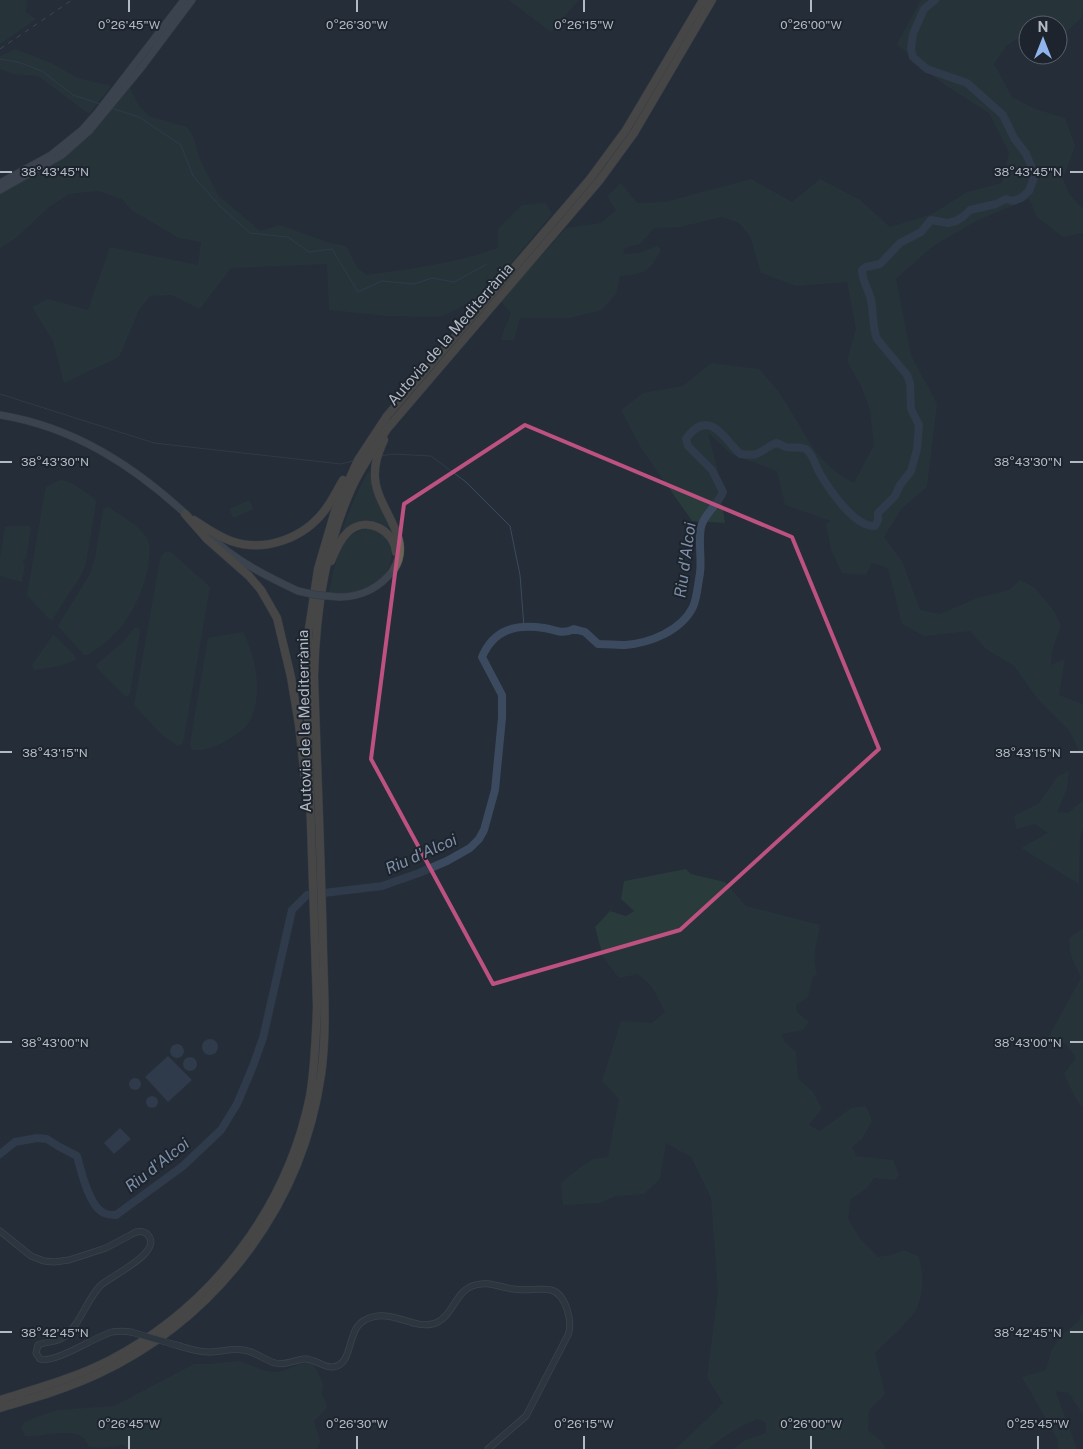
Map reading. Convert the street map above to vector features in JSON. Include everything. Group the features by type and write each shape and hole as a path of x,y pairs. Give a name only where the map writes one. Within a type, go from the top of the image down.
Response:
{"highway":[{"name":"Autovia de la Mediterrània","path":"0,1400 56,1383 87,1370 136,1345 166,1325 211,1285 229,1265 256,1228 281,1182 301,1130 322,1063 324,1000 312,798 307,663 314,584 334,511 358,460 387,416 484,300 574,204 626,130 702,0"},
{"name":"Autovia de la Mediterrània","path":"0,1408 75,1384 117,1365 169,1332 210,1296 228,1277 250,1249 288,1187 309,1129 315,1088 317,1006 312,853 308,832 312,798 315,635 322,584 339,521 353,486 376,446 400,413 634,133 712,0"},
{"path":"394,570 399,556 399,538 397,530 380,499 375,479 375,468 384,440 396,423 400,413"},
{"path":"185,514 214,533 232,541 257,545 279,542 301,531 318,518 358,460"},
{"path":"185,514 207,539 249,576 261,590 277,618 286,653 312,798"},
{"path":"322,584 327,576 336,548 348,532 359,526 374,526 386,531 390,536 396,548 394,570"}],"main road":[{"path":"0,183 42,161 63,147 82,130 184,0"},
{"path":"0,190 62,155 82,138 106,112 192,0"},
{"path":"0,415 48,426 95,446 131,470 185,514 213,540 248,565 272,579 298,590 339,598 355,596 373,590 386,580 394,570"}],"street":[{"path":"0,1230 27,1253 40,1260 54,1262 69,1260 106,1248 136,1232 141,1231 147,1234 150,1240 150,1245 139,1260 100,1286 68,1334 59,1340 38,1345 36,1353 42,1360 50,1360 116,1331 131,1332 200,1351 244,1350 278,1364 308,1359 335,1367 342,1363 347,1356 352,1334 358,1325 372,1317 388,1316 423,1324 434,1324 445,1317 469,1287 479,1284 489,1284 524,1291 547,1289 555,1291 561,1298 570,1316 571,1325 568,1335 526,1416 488,1449"}],"highlighted area":[{"path":"525,425 792,537 879,749 680,930 493,984 371,759 404,504"}],"shaded area":[{"path":"0,0 27,0 26,12 36,19 0,44"},
{"path":"509,0 579,0 551,32"},
{"path":"921,0 1083,0 1082,17 1068,30 1068,15 1018,15 1018,38 1006,46 994,64 1012,97 1035,109 1065,118 1075,146 1063,179 1069,194 1083,209 1083,233 1063,237 1037,217 1029,199 978,220 933,246 896,279 911,355 937,404 927,487 902,508 884,537 902,561 920,610 940,614 977,598 1009,590 1020,580 1035,588 1054,611 1061,625 1052,651 1051,665 1065,658 1059,695 1083,704 1083,759 1069,730 1037,698 1014,666 986,649 970,631 924,636 902,624 888,568 872,563 866,575 842,573 831,550 826,524 831,521 785,505 777,471 731,454 708,433 717,468 725,523 692,521 641,448 621,410 643,393 683,386 711,363 759,369 779,392 819,455 840,475 854,483 874,445 870,410 862,388 847,361 856,329 847,282 796,286 761,273 750,236 739,223 722,217 680,227 654,228 640,244 625,248 623,254 639,253 657,246 661,250 657,258 649,268 641,273 620,276 616,294 602,310 569,318 520,318 514,340 501,340 511,314 501,301 566,228 601,223 616,210 607,196 621,183 637,203 665,202 751,179 792,202 820,179 860,200 890,227 932,214 967,192 1002,183 1009,152 989,113 939,81 897,44"},
{"path":"15,49 51,63 78,78 111,86 89,114 38,76 13,74 0,69 0,56"},
{"path":"130,88 139,106 151,117 187,127 194,138 200,160 218,195 260,231 280,225 330,243 346,246 357,267 366,275 450,262 498,248 498,229 522,205 546,203 552,214 484,295 441,317 388,316 329,310 327,264 231,268 200,309 171,295 150,296 139,310 119,357 64,383 53,341 32,307 48,299 88,310 110,247 198,265 201,242 179,238 131,210 122,199 98,191 69,194 49,207 16,238 0,248 0,190 64,154"},
{"path":"369,470 379,507 382,507 394,533 388,527 368,520 355,523 342,531 355,497"},
{"path":"60,480 70,482 79,487 95,499 96,503 86,563 81,575 52,620 27,595 46,487"},
{"path":"249,500 254,509 233,518 229,509"},
{"path":"110,508 125,518 145,535 148,540 150,553 148,567 140,594 119,629 99,648 84,655 58,626 90,574 95,558 103,510"},
{"path":"29,526 31,529 26,559 24,559 23,564 25,564 22,582 0,576 0,557 5,527"},
{"path":"371,529 381,534 388,541 391,549 389,568 384,576 377,584 363,591 348,594 329,594 336,563 345,543 352,535"},
{"path":"165,552 171,552 210,587 183,743 178,746 162,735 134,705 159,565 161,556"},
{"path":"134,628 138,628 140,631 130,694 126,697 96,665 123,642"},
{"path":"243,632 252,653 257,678 256,703 253,715 239,733 225,742 206,749 192,750 190,744 208,638"},
{"path":"53,635 75,656 76,660 60,666 34,670 32,665"},
{"path":"1069,771 1067,789 1057,812 1068,813 1083,800 1079,884 1021,848 1048,833 1035,824 1016,829 1014,816 1039,803 1057,777"},
{"path":"686,869 691,874 725,882 746,906 820,925 815,954 817,975 813,976 808,997 796,1005 797,1012 809,1022 803,1030 782,1034 784,1041 796,1052 798,1078 813,1092 822,1109 809,1125 820,1131 851,1108 866,1106 872,1121 862,1139 852,1147 856,1156 893,1160 899,1175 895,1180 874,1178 867,1188 850,1200 848,1219 861,1240 878,1257 904,1250 918,1256 921,1269 922,1290 916,1310 903,1326 875,1353 885,1394 869,1410 868,1430 883,1443 886,1449 733,1449 745,1440 766,1433 766,1423 758,1419 732,1432 708,1449 676,1449 723,1403 707,1378 718,1291 711,1198 691,1157 666,1143 660,1179 644,1194 616,1196 600,1203 563,1205 561,1183 593,1159 608,1157 619,1099 602,1081 621,1021 652,1023 665,1012 652,987 638,974 619,978 603,957 595,927 610,911 626,916 634,911 621,899 624,881"},
{"path":"1083,928 1083,1107 1077,1101 1064,1074 1076,1058 1066,1044 1048,1038 1081,978 1071,956 1069,938"},
{"path":"1083,1310 1083,1415 1069,1393 1055,1391 1077,1449 1058,1449 1058,1440 1022,1377 1046,1370 1052,1349 1064,1333 1078,1322"},
{"path":"239,1361 270,1372 279,1372 303,1363 313,1364 322,1381 323,1389 321,1392 327,1406 325,1411 314,1421 320,1439 319,1446 316,1449 128,1449 123,1445 103,1448 89,1447 84,1439 77,1434 63,1433 25,1436 21,1428 25,1422 31,1419 58,1410 114,1406 194,1364"}],"water":[{"path":"210,1039 218,1047 210,1055 202,1047"},
{"path":"174,1044 180,1044 184,1051 180,1058 174,1058 170,1054 170,1048"},
{"path":"168,1056 192,1080 168,1102 145,1077"},
{"path":"187,1057 193,1057 197,1064 193,1071 187,1071 183,1067 183,1061"},
{"path":"133,1078 137,1078 141,1084 137,1090 133,1090 129,1086 129,1082"},
{"path":"150,1096 154,1096 158,1102 154,1108 150,1108 146,1104 146,1100"},
{"path":"120,1128 131,1139 114,1154 104,1143"}],"waterway":[{"name":"Riu d'Alcoi","path":"0,1154 15,1142 37,1138 47,1139 77,1156 86,1187 94,1203 104,1213 116,1215 183,1166 221,1130 237,1104 263,1038 292,910 307,895 382,886 419,873 447,861 470,848 479,839 484,830 495,790 502,718 502,695 482,657 493,640 507,630 534,627 563,632 574,629 585,632 598,644 635,644 664,634 681,623 688,615 693,607 700,573 701,527 723,492 712,470 688,446 686,439 694,430 701,426 709,425 715,428 740,454 752,455 760,453 776,443 789,448 806,449 823,479 843,506 859,520 867,525 875,526 878,520 878,513 895,496 900,485 911,471 917,449 919,425 911,409 910,383 907,375 877,339 874,330 871,300 862,270 866,267 880,264 900,243 921,232 931,220 948,223 956,221 970,210 996,204 1006,199 1013,201 1021,198 1029,191 1035,175 1026,154 1014,138 1003,115 967,83 927,69 913,57 911,49 913,34 924,9 935,0"},
{"path":"0,59 18,62 42,71 73,95 100,104"},
{"path":"111,108 139,117 181,145 193,176 220,206 250,233 288,237 309,252 332,249 358,292 382,281 414,284 432,278 454,282 487,264"},
{"path":"0,394 154,443 341,464 353,461"},
{"path":"381,456 392,454 431,456 466,482 510,526 520,575 524,627"}],"railway":[{"path":"0,49 72,0"}]}
